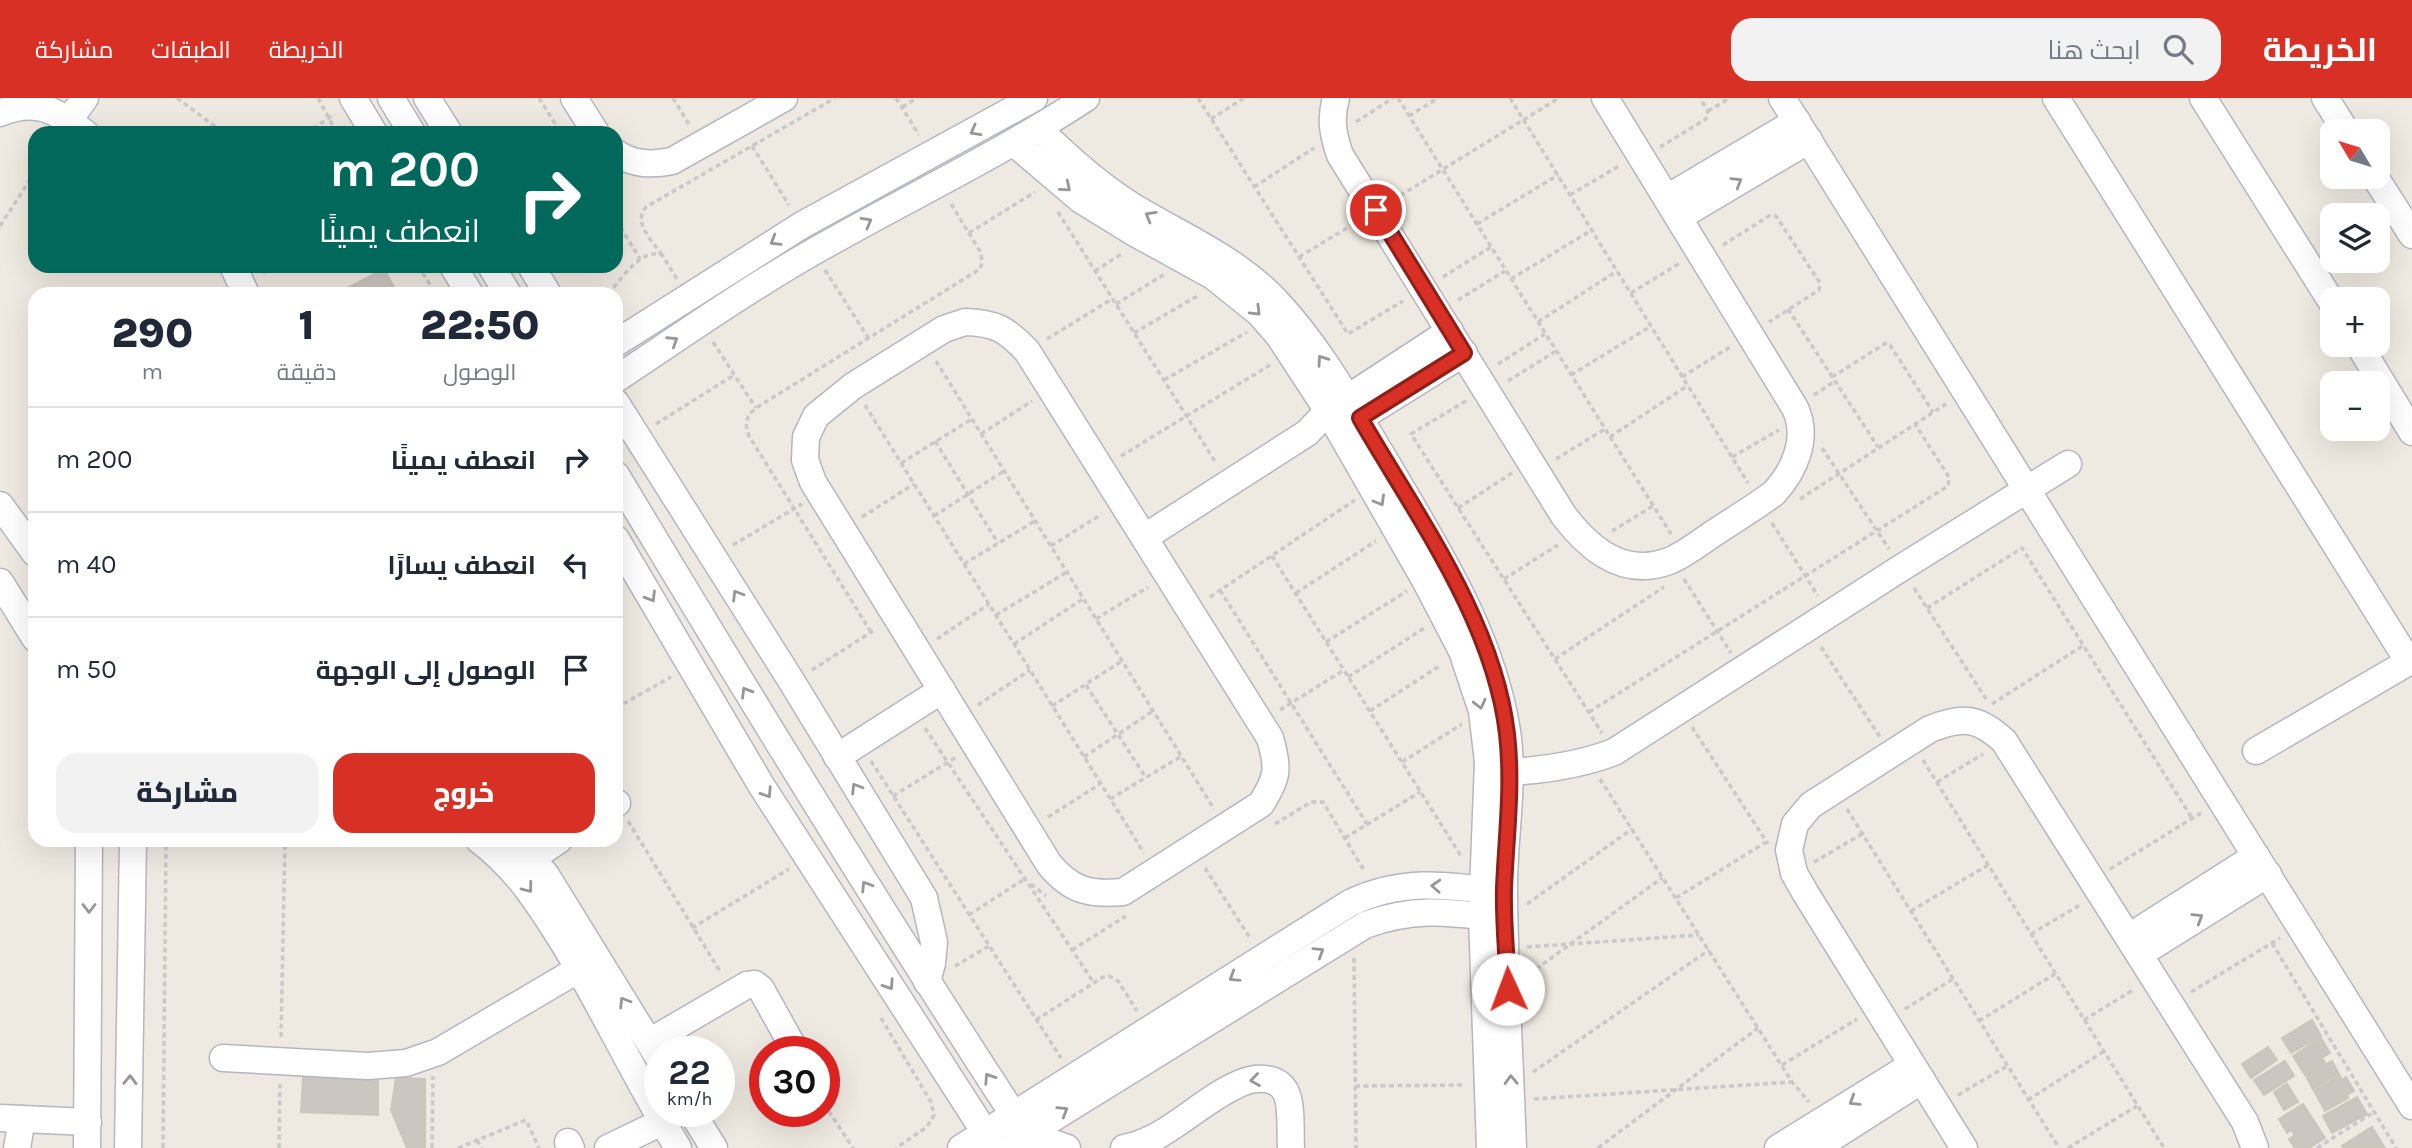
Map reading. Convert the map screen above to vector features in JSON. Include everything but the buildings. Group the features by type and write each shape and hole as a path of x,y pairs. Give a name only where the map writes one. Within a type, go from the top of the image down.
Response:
{"street":[{"path":"77,126 85,98"},
{"path":"391,98 408,126"},
{"path":"427,98 445,126"},
{"path":"574,98 592,126"},
{"path":"623,156 636,163 672,161 784,98"},
{"path":"623,374 814,252 1039,129 1086,98"},
{"path":"1336,98 1332,118 1333,136 1340,155 1534,467 1583,539 1601,555 1628,565 1650,566 1677,557 1774,493 1790,473 1799,450 1800,425 1750,334 1605,98"},
{"path":"1782,98 2412,1106"},
{"path":"2056,98 2411,661 2256,751"},
{"path":"2203,98 2323,287"},
{"path":"2325,98 2338,119"},
{"path":"354,100 369,126"},
{"path":"623,338 802,225 935,153 1023,101"},
{"path":"0,113 12,108 36,105 58,113 76,126"},
{"path":"1039,129 1071,161 1100,184 1131,205 1225,257 1253,278 1300,329 1344,415 1373,488 1462,651 1482,711 1488,762 1503,1091 1513,1148"},
{"path":"1673,208 1802,130"},
{"path":"1014,143 1082,200 1237,293 1266,321 1344,415 1438,552 1479,631 1501,699 1507,734 1509,772 1493,892"},
{"path":"935,153 951,176"},
{"path":"2383,189 2412,235"},
{"path":"965,322 987,323 1007,331 1027,351 1270,738 1277,761 1273,784 1261,804 1123,892 1100,894 1078,889 1059,876 1049,864 813,482 805,460 806,437 816,416 853,386 924,341 944,329 965,322"},
{"path":"1144,537 1307,433 1344,415 1451,332"},
{"path":"2366,357 2412,432"},
{"path":"623,414 924,898 934,942 927,982"},
{"path":"1509,772 1536,771 1589,762 1614,752 2068,464"},
{"path":"623,487 762,719 927,982 1020,1124 1067,1148"},
{"path":"0,505 28,543"},
{"path":"623,551 761,785 989,1140"},
{"path":"0,582 28,627"},
{"path":"837,757 942,690"},
{"path":"1964,1148 1783,855 1795,824 1811,805 1930,729 1950,721 1994,724 2245,1122 2255,1148"},
{"path":"17,1148 11,1118 88,1135 89,847"},
{"path":"128,1148 133,847"},
{"path":"487,847 531,890 579,969 644,1089"},
{"path":"525,849 644,1036"},
{"path":"2134,945 2262,865"},
{"path":"961,1148 989,1140 1020,1124 1347,920 1377,892 1415,885 1493,892"},
{"path":"1006,1148 1020,1124 1073,1078 1263,958 1347,920 1435,911 1494,918"},
{"path":"1490,1148 1503,1091 1508,989 1506,948 1494,918"},
{"path":"223,1058 387,1066 425,1058 579,969"},
{"path":"674,1036 733,993 747,985 755,984 761,989 787,1036"},
{"path":"1778,1148 1824,1119 1917,1072"},
{"path":"1816,1148 1917,1072"},
{"path":"1124,1148 1146,1141 1240,1083 1262,1078 1273,1080 1288,1096 1291,1148"},
{"path":"608,1148 652,1127"},
{"path":"665,1127 678,1148"},
{"path":"701,1127 714,1148"}],"path":[{"path":"177,98 214,126"},
{"path":"318,98 332,126"},
{"path":"540,98 557,126"},
{"path":"673,98 702,145"},
{"path":"689,296 640,222 641,212 835,98"},
{"path":"896,98 935,153"},
{"path":"902,107 917,98"},
{"path":"1198,98 1348,334 1491,247"},
{"path":"1211,119 1244,98"},
{"path":"1398,98 1653,506 1717,632 1742,672"},
{"path":"1409,116 1438,98"},
{"path":"1510,98 1805,576 1819,620 1901,747 1937,782 2164,1148"},
{"path":"1299,257 1559,98"},
{"path":"1570,195 1706,119 1708,111 1700,98"},
{"path":"1708,111 1731,98"},
{"path":"317,126 354,100"},
{"path":"752,146 802,225"},
{"path":"1477,224 1558,175"},
{"path":"0,226 28,183"},
{"path":"969,233 1042,187"},
{"path":"1055,208 1229,482"},
{"path":"1631,293 1769,216 1776,216 1821,286 1819,290 1682,377"},
{"path":"1511,279 1592,230"},
{"path":"623,231 640,259"},
{"path":"1095,271 1144,239"},
{"path":"814,252 869,339"},
{"path":"614,287 640,259 652,253 662,255"},
{"path":"1116,304 1187,261"},
{"path":"1451,332 1506,271"},
{"path":"1538,322 1617,271"},
{"path":"1134,333 1221,282"},
{"path":"1027,351 1112,298"},
{"path":"1788,309 1878,447"},
{"path":"1164,380 1266,321"},
{"path":"701,323 756,408"},
{"path":"1571,375 1651,326"},
{"path":"1545,334 1484,386 1411,434 1614,752"},
{"path":"924,341 1225,828"},
{"path":"1832,377 1886,343 1890,345 1933,412"},
{"path":"1484,386 1556,351"},
{"path":"1101,468 1290,353"},
{"path":"836,359 1156,872"},
{"path":"637,436 734,375"},
{"path":"1610,437 1688,386"},
{"path":"981,434 1051,389"},
{"path":"901,463 972,419"},
{"path":"1589,712 1948,486 1950,482 1915,424"},
{"path":"1732,457 1800,425 1815,439 1927,607 1994,724"},
{"path":"1458,508 1605,429"},
{"path":"935,442 998,543"},
{"path":"934,516 1004,471"},
{"path":"842,529 914,484"},
{"path":"1191,610 1373,488"},
{"path":"713,557 820,493"},
{"path":"1051,546 1122,502"},
{"path":"1504,579 1653,506"},
{"path":"964,564 1035,521"},
{"path":"1296,593 1395,528"},
{"path":"1927,607 2022,548 2192,818"},
{"path":"1272,556 1461,857"},
{"path":"996,615 1067,572"},
{"path":"1096,619 1168,574"},
{"path":"1326,642 1425,580"},
{"path":"1220,590 1367,824"},
{"path":"1014,644 1083,599"},
{"path":"918,652 989,604"},
{"path":"1348,677 1443,615"},
{"path":"792,682 896,617"},
{"path":"1937,782 1994,724 2084,645"},
{"path":"1370,711 1462,651"},
{"path":"1052,706 1122,661"},
{"path":"623,704 691,665"},
{"path":"959,717 1030,670"},
{"path":"1260,722 1344,670"},
{"path":"1086,685 1146,778"},
{"path":"912,709 1094,983"},
{"path":"1681,710 1783,855"},
{"path":"1084,757 1153,711"},
{"path":"1402,762 1482,711"},
{"path":"859,743 1073,1078"},
{"path":"893,796 976,745"},
{"path":"1110,799 1181,756"},
{"path":"1589,762 1792,1082 1824,1119"},
{"path":"1028,830 1100,783"},
{"path":"1834,789 2059,1148"},
{"path":"1345,838 1420,792"},
{"path":"1275,824 1317,800 1322,802 1377,892"},
{"path":"2031,934 2221,800"},
{"path":"623,815 733,993"},
{"path":"1494,918 1632,829"},
{"path":"1676,898 1783,855 1863,834"},
{"path":"163,1148 166,847"},
{"path":"279,1148 285,847"},
{"path":"1192,849 1263,958"},
{"path":"692,928 808,858"},
{"path":"969,915 1049,864"},
{"path":"1911,911 1988,864"},
{"path":"1508,989 1663,878"},
{"path":"1072,950 1136,909"},
{"path":"1347,920 1356,1148"},
{"path":"2171,1004 2300,926"},
{"path":"1506,948 1699,935"},
{"path":"2272,943 2396,1148"},
{"path":"927,982 989,946"},
{"path":"1503,1091 1709,950"},
{"path":"1979,1021 2055,974"},
{"path":"1036,1020 1103,977 1114,977 1149,1030"},
{"path":"2084,1020 2154,977"},
{"path":"1782,1065 1953,979"},
{"path":"1598,1148 1758,1028"},
{"path":"2028,1100 2104,1052"},
{"path":"425,1058 433,1075 434,1087 432,1148"},
{"path":"1939,1107 2007,1066"},
{"path":"1355,1086 1503,1091 1676,1090 1792,1082"},
{"path":"2068,1148 2137,1106"},
{"path":"2317,1148 2374,1112"},
{"path":"457,1148 526,1120 537,1147"},
{"path":"839,1127 853,1148"},
{"path":"477,1140 482,1148"}],"route":[{"path":"1376,210 1464,353 1360,418 1460,593 1479,631 1501,699 1507,734 1509,772 1504,893 1508,989"}]}
